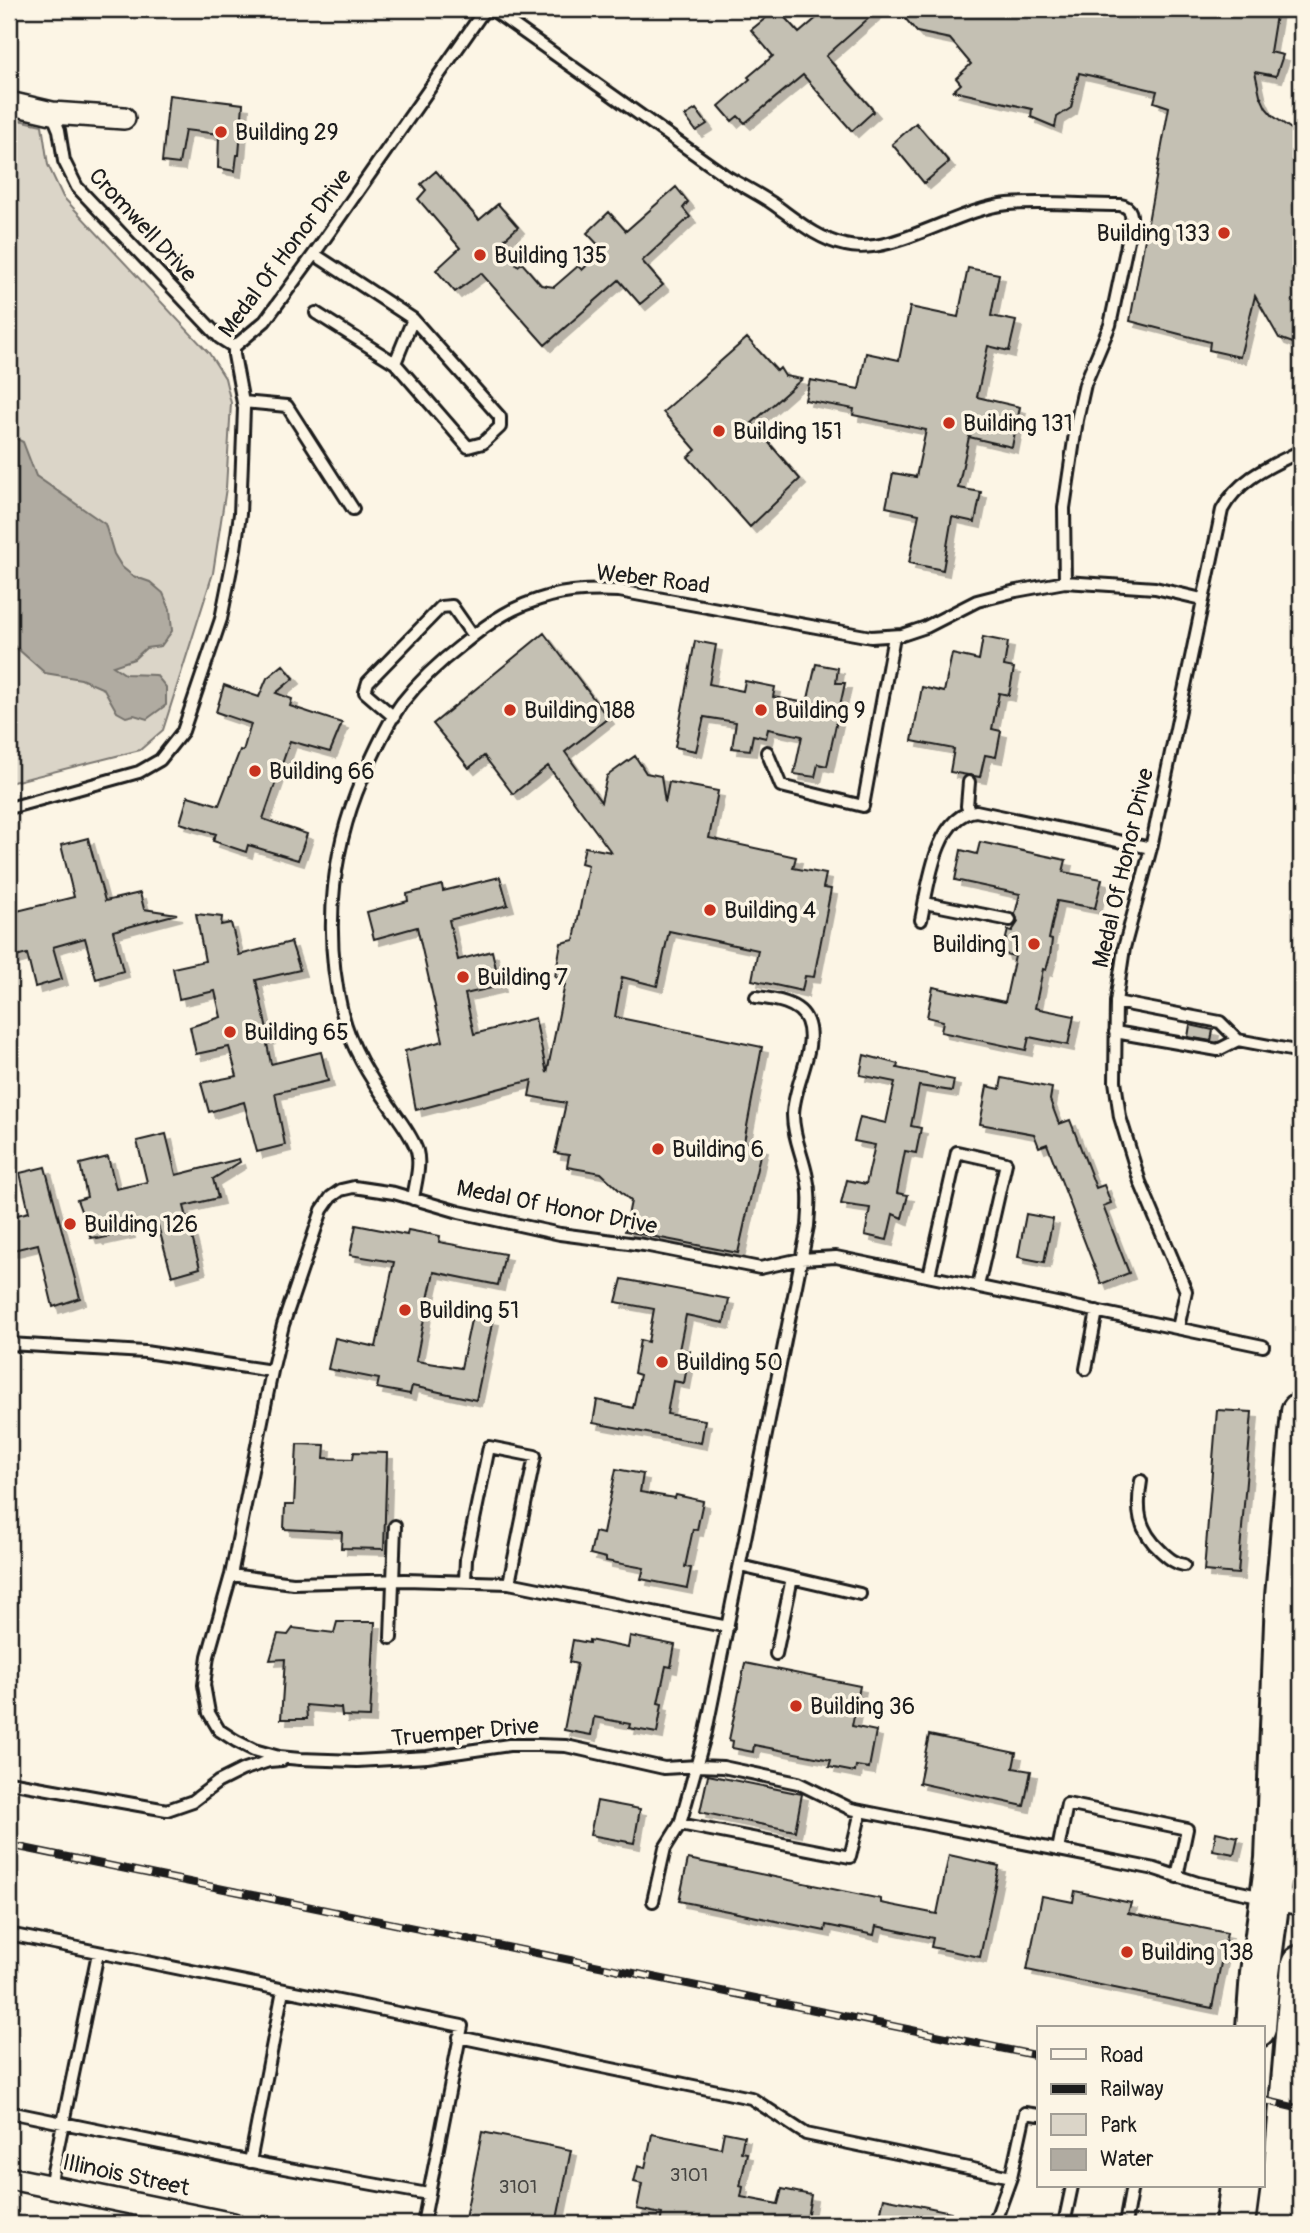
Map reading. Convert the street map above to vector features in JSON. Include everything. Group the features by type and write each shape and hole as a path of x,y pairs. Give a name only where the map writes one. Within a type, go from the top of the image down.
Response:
{"highway":[{"path":"1256,2026 1285,1901 1275,1858 1285,1597 1301,1412"},
{"path":"1276,2224 1284,2165 1301,1965"},
{"path":"1235,2224 1240,2188"}],"street":[{"path":"9,103 52,113 124,118"},
{"name":"Illinois Street","path":"9,2178 233,2224"}],"lane":[{"name":"Medal Of Honor Drive","path":"9,808 139,772 152,766 171,749 183,731 221,619 240,514 243,402 234,347 265,321 485,9"},
{"path":"491,9 726,176 832,242 856,247 881,246 967,213 1007,204 1120,205 1127,208 1131,215 1130,226 1110,325 1085,384 1069,467 1064,508 1065,582"},
{"name":"Cromwell Drive","path":"52,113 59,130 64,161 77,187 220,338 234,347"},
{"path":"314,254 413,319 500,417 500,427 483,443 468,447 395,363 316,313"},
{"path":"395,363 413,319"},
{"path":"243,402 287,406 353,509"},
{"name":"Medal Of Honor Drive","path":"1178,1328 1186,1291 1126,1143 1115,1081 1116,1002 1124,948 1151,848 1216,530 1227,502 1244,482 1301,451"},
{"name":"Weber Road","path":"413,1199 417,1152 411,1137 364,1069 351,1041 342,1010 332,925 336,862 359,782 402,703 427,676 497,617 553,595 586,590 618,591 871,637 894,636 926,627 977,601 1065,582 1155,588 1202,598"},
{"path":"394,717 366,692 368,682 441,607 452,606 473,636"},
{"path":"767,752 781,786 863,806 894,636"},
{"path":"969,782 969,812"},
{"path":"921,920 939,846 954,822 969,812 976,811 1151,848"},
{"path":"925,903 1010,920"},
{"path":"653,1901 665,1848 680,1824 698,1766 808,1226 808,1180 795,1138 793,1113 810,1042 807,1019 799,1010 776,1000 756,997"},
{"path":"1116,1002 1220,1022 1238,1040 1301,1052"},
{"path":"1115,1032 1218,1050 1238,1040"},
{"path":"929,1276 957,1152 1006,1163 978,1286"},
{"name":"Medal Of Honor Drive","path":"272,1371 287,1312 322,1210 331,1197 341,1190 354,1187 394,1193 460,1212 560,1234 644,1245 760,1268 801,1259 836,1257 1263,1346"},
{"path":"1086,1369 1097,1311"},
{"path":"9,1344 145,1352 272,1371"},
{"name":"Truemper Drive","path":"272,1371 230,1575 208,1657 204,1685 209,1713 219,1730 236,1741 254,1750 300,1759 357,1761 428,1757 518,1745 566,1746 664,1768 723,1767 798,1783 851,1809 1155,1869 1198,1883 1285,1901"},
{"path":"465,1580 466,1559 489,1447 535,1456 509,1583"},
{"path":"1141,1480 1137,1502 1140,1523 1151,1542 1174,1563 1184,1565"},
{"path":"391,1638 395,1526"},
{"path":"740,1566 860,1594"},
{"path":"230,1575 293,1583 465,1580 509,1583 728,1627"},
{"path":"776,1654 792,1578"},
{"path":"9,1782 167,1810 193,1801 218,1782 242,1770 269,1762 300,1759"},
{"path":"1058,1850 1067,1804 1187,1829 1177,1877"},
{"path":"680,1824 850,1857 861,1811"},
{"path":"9,1934 284,1990 751,2098 806,2134 1011,2177"},
{"path":"50,2186 98,1953"},
{"path":"250,2162 284,1990"},
{"path":"423,2224 460,2031"},
{"path":"9,2112 250,2162 428,2194"},
{"path":"994,2224 1011,2177 1025,2113 1037,2115"},
{"path":"1064,2224 1072,2188"},
{"path":"1125,2224 1132,2188"}],"green space":[{"path":"9,118 42,125 48,165 63,197 209,353 225,378 231,403 226,488 213,573 163,730 140,750 9,783"}],"water":[{"path":"9,435 23,442 36,476 105,524 114,554 122,567 133,576 150,582 163,593 170,609 172,631 161,646 146,648 134,659 113,666 125,674 156,675 166,687 166,705 147,719 134,715 126,717 117,712 104,689 81,679 45,673 9,641"}],"building":[{"path":"777,9 799,33 827,9 879,9 826,56 874,111 852,131 803,75 745,123 738,116 732,121 719,106 773,56 751,30"},
{"path":"897,9 1277,9 1270,52 1283,55 1276,76 1255,72 1266,108 1301,136 1301,346 1279,338 1255,296 1240,357 1209,350 1210,342 1130,321 1169,107 1154,102 1157,91 1079,73 1071,108 1057,117 1055,127 1031,117 1032,109 953,91 961,84 956,78 971,64 950,39 917,32"},
{"name":"Building 29","path":"169,95 243,104 235,171 218,168 219,134 185,130 179,164 162,162"},
{"path":"696,109 707,124 696,131 685,116"},
{"path":"916,123 949,162 924,183 892,144"},
{"name":"Building 135","path":"436,171 479,220 498,204 518,227 499,244 518,266 522,263 541,285 554,287 578,266 582,270 603,250 587,233 609,212 626,231 676,187 688,202 683,208 690,217 642,261 663,285 640,304 619,280 545,345 481,273 455,292 436,270 460,248 418,199 426,190 421,184"},
{"name":"Building 131","path":"968,268 999,274 991,316 1016,321 1009,351 988,346 977,397 1020,407 1012,447 969,437 958,488 981,492 975,522 952,517 943,570 909,563 919,514 886,507 893,473 916,477 926,430 853,415 854,409 805,400 810,380 859,389 866,353 899,360 910,307 958,317"},
{"name":"Building 151","path":"747,338 777,371 780,368 785,376 802,379 752,423 800,479 750,527 688,457 696,450 663,412"},
{"path":"544,633 608,718 565,752 601,802 607,776 635,756 646,773 661,776 665,803 669,782 718,791 709,838 796,857 793,868 826,874 823,888 831,889 814,977 805,976 802,991 752,980 758,950 669,931 657,986 622,977 615,1017 762,1047 744,1142 762,1146 738,1253 625,1231 631,1201 601,1173 567,1167 569,1155 555,1153 566,1103 529,1096 532,1080 416,1110 405,1051 443,1041 417,927 374,939 367,912 408,901 407,894 442,885 443,891 500,877 508,905 449,920 458,960 492,951 500,986 465,994 474,1034 535,1018 547,1073 566,979 555,977 561,943 574,940 588,865 581,863 585,847 611,852 548,766 513,794 484,756 469,768 433,724"},
{"path":"983,637 1008,642 1004,666 1014,668 1009,695 999,693 992,729 1001,731 996,757 985,755 980,777 950,772 954,749 912,741 922,687 944,692 952,654 979,660"},
{"name":"Building 9","path":"695,641 716,645 709,684 743,691 745,681 775,687 773,697 807,703 816,664 838,668 836,683 845,683 827,766 818,764 815,777 794,774 802,736 768,729 766,738 753,735 750,750 732,748 736,722 704,717 696,751 675,747"},
{"name":"Building 66","path":"283,665 294,678 276,693 292,699 290,706 342,723 330,752 290,741 263,819 307,834 298,860 248,845 246,852 213,841 216,834 180,823 188,796 219,805 240,750 243,751 251,724 216,712 224,685 259,697 267,678"},
{"path":"88,838 105,901 140,893 144,909 177,914 113,931 123,971 96,979 85,938 53,947 62,979 35,987 27,954 9,959 9,913 74,897 61,845"},
{"name":"Building 1","path":"980,842 1066,860 1063,872 1102,879 1095,908 1057,901 1049,939 1052,940 1050,956 1046,970 1043,969 1035,1008 1074,1016 1068,1045 1029,1037 1026,1050 941,1032 943,1021 927,1017 933,987 1005,1002 1015,956 1004,954 1003,950 1008,930 1012,931 1018,922 1015,914 1020,894 955,880 961,850 977,854"},
{"name":"Building 65","path":"196,914 222,917 221,925 231,923 239,955 291,942 300,970 256,980 269,1038 266,1039 271,1064 321,1052 328,1081 275,1093 285,1145 257,1152 244,1102 209,1112 201,1083 237,1076 229,1047 196,1054 190,1027 221,1017 215,991 179,999 173,968 205,961"},
{"path":"1190,1025 1213,1030 1211,1041 1188,1037"},
{"path":"864,1055 898,1064 897,1068 954,1080 952,1091 919,1086 911,1126 921,1128 916,1153 905,1151 897,1193 908,1195 902,1218 893,1214 887,1240 865,1235 870,1208 841,1204 847,1180 866,1184 875,1145 854,1141 860,1117 886,1123 895,1082 860,1075"},
{"path":"1002,1078 1052,1088 1050,1100 1059,1124 1070,1120 1096,1188 1104,1185 1111,1203 1103,1206 1129,1273 1101,1284 1047,1144 1039,1147 1034,1134 980,1124 987,1086 1000,1089"},
{"name":"Building 126","path":"166,1134 176,1175 239,1159 240,1162 213,1179 218,1198 184,1206 200,1268 172,1276 157,1222 128,1228 129,1232 91,1238 77,1200 87,1197 80,1164 108,1157 116,1189 147,1182 137,1141"},
{"path":"45,1167 80,1298 53,1307 38,1244 9,1251 9,1217 29,1212 20,1173"},
{"path":"1026,1214 1053,1219 1044,1262 1018,1257"},
{"name":"Building 51","path":"356,1225 407,1235 408,1230 440,1236 439,1242 505,1254 498,1285 434,1272 426,1308 416,1361 461,1368 472,1315 493,1319 476,1400 412,1386 410,1394 377,1388 379,1379 328,1369 335,1338 376,1347 394,1262 350,1255"},
{"name":"Building 50","path":"622,1279 729,1299 724,1323 686,1315 679,1350 690,1351 684,1383 673,1381 667,1414 705,1420 701,1443 593,1423 597,1400 633,1408 640,1375 634,1373 640,1340 648,1342 654,1309 616,1302"},
{"path":"1217,1410 1252,1412 1238,1574 1204,1571"},
{"path":"297,1444 325,1445 324,1458 353,1459 354,1452 387,1453 384,1549 341,1548 342,1532 284,1529 285,1505 294,1505"},
{"path":"616,1469 643,1474 640,1492 675,1498 676,1495 703,1501 697,1530 693,1529 685,1567 691,1568 687,1588 641,1579 644,1568 606,1561 606,1558 590,1554 595,1532 603,1534"},
{"path":"337,1622 375,1622 370,1717 342,1716 341,1708 306,1705 307,1719 281,1719 285,1659 270,1660 278,1634 288,1635 293,1628 334,1633"},
{"path":"630,1636 675,1645 671,1667 666,1666 658,1703 662,1704 657,1733 594,1717 591,1735 564,1730 577,1664 569,1662 573,1640 589,1643 589,1640 628,1648"},
{"name":"Building 36","path":"745,1663 860,1686 852,1726 876,1731 869,1768 856,1766 855,1772 829,1767 831,1760 754,1745 753,1752 732,1748 733,1741 729,1740"},
{"path":"929,1735 1016,1753 1013,1768 1031,1771 1024,1806 919,1783"},
{"path":"708,1775 802,1794 795,1831 700,1812"},
{"path":"597,1801 640,1809 634,1843 590,1835"},
{"path":"1216,1832 1238,1837 1234,1854 1213,1850"},
{"path":"949,1855 999,1866 980,1957 931,1947 933,1938 876,1926 874,1935 826,1925 825,1931 679,1901 688,1859 881,1899 881,1903 937,1914"},
{"name":"Building 138","path":"1075,1891 1131,1903 1128,1913 1227,1933 1212,2008 1027,1970 1042,1896 1073,1902"},
{"path":"482,2132 571,2150 556,2224 464,2224"},
{"path":"724,2132 744,2136 741,2152 747,2153 740,2186 743,2187 741,2197 778,2204 782,2189 811,2195 806,2224 660,2224 662,2214 637,2209 642,2184 634,2182 638,2166 645,2168 652,2134 721,2148"},
{"path":"884,2198 951,2212 949,2224 878,2224"}],"railway":[{"path":"9,1845 1037,2056"},
{"path":"1264,2100 1301,2109"}],"place":[{"name":"Building 29","path":"221,132"},
{"name":"Building 133","path":"1224,233"},
{"name":"Building 135","path":"480,255"},
{"name":"Building 131","path":"949,423"},
{"name":"Building 151","path":"719,431"},
{"name":"Building 188","path":"510,710"},
{"name":"Building 9","path":"761,710"},
{"name":"Building 66","path":"255,771"},
{"name":"Building 4","path":"710,910"},
{"name":"Building 1","path":"1034,944"},
{"name":"Building 7","path":"463,977"},
{"name":"Building 65","path":"230,1032"},
{"name":"Building 6","path":"658,1149"},
{"name":"Building 126","path":"70,1224"},
{"name":"Building 51","path":"405,1310"},
{"name":"Building 50","path":"662,1362"},
{"name":"Building 36","path":"796,1706"},
{"name":"Building 138","path":"1127,1952"}]}
